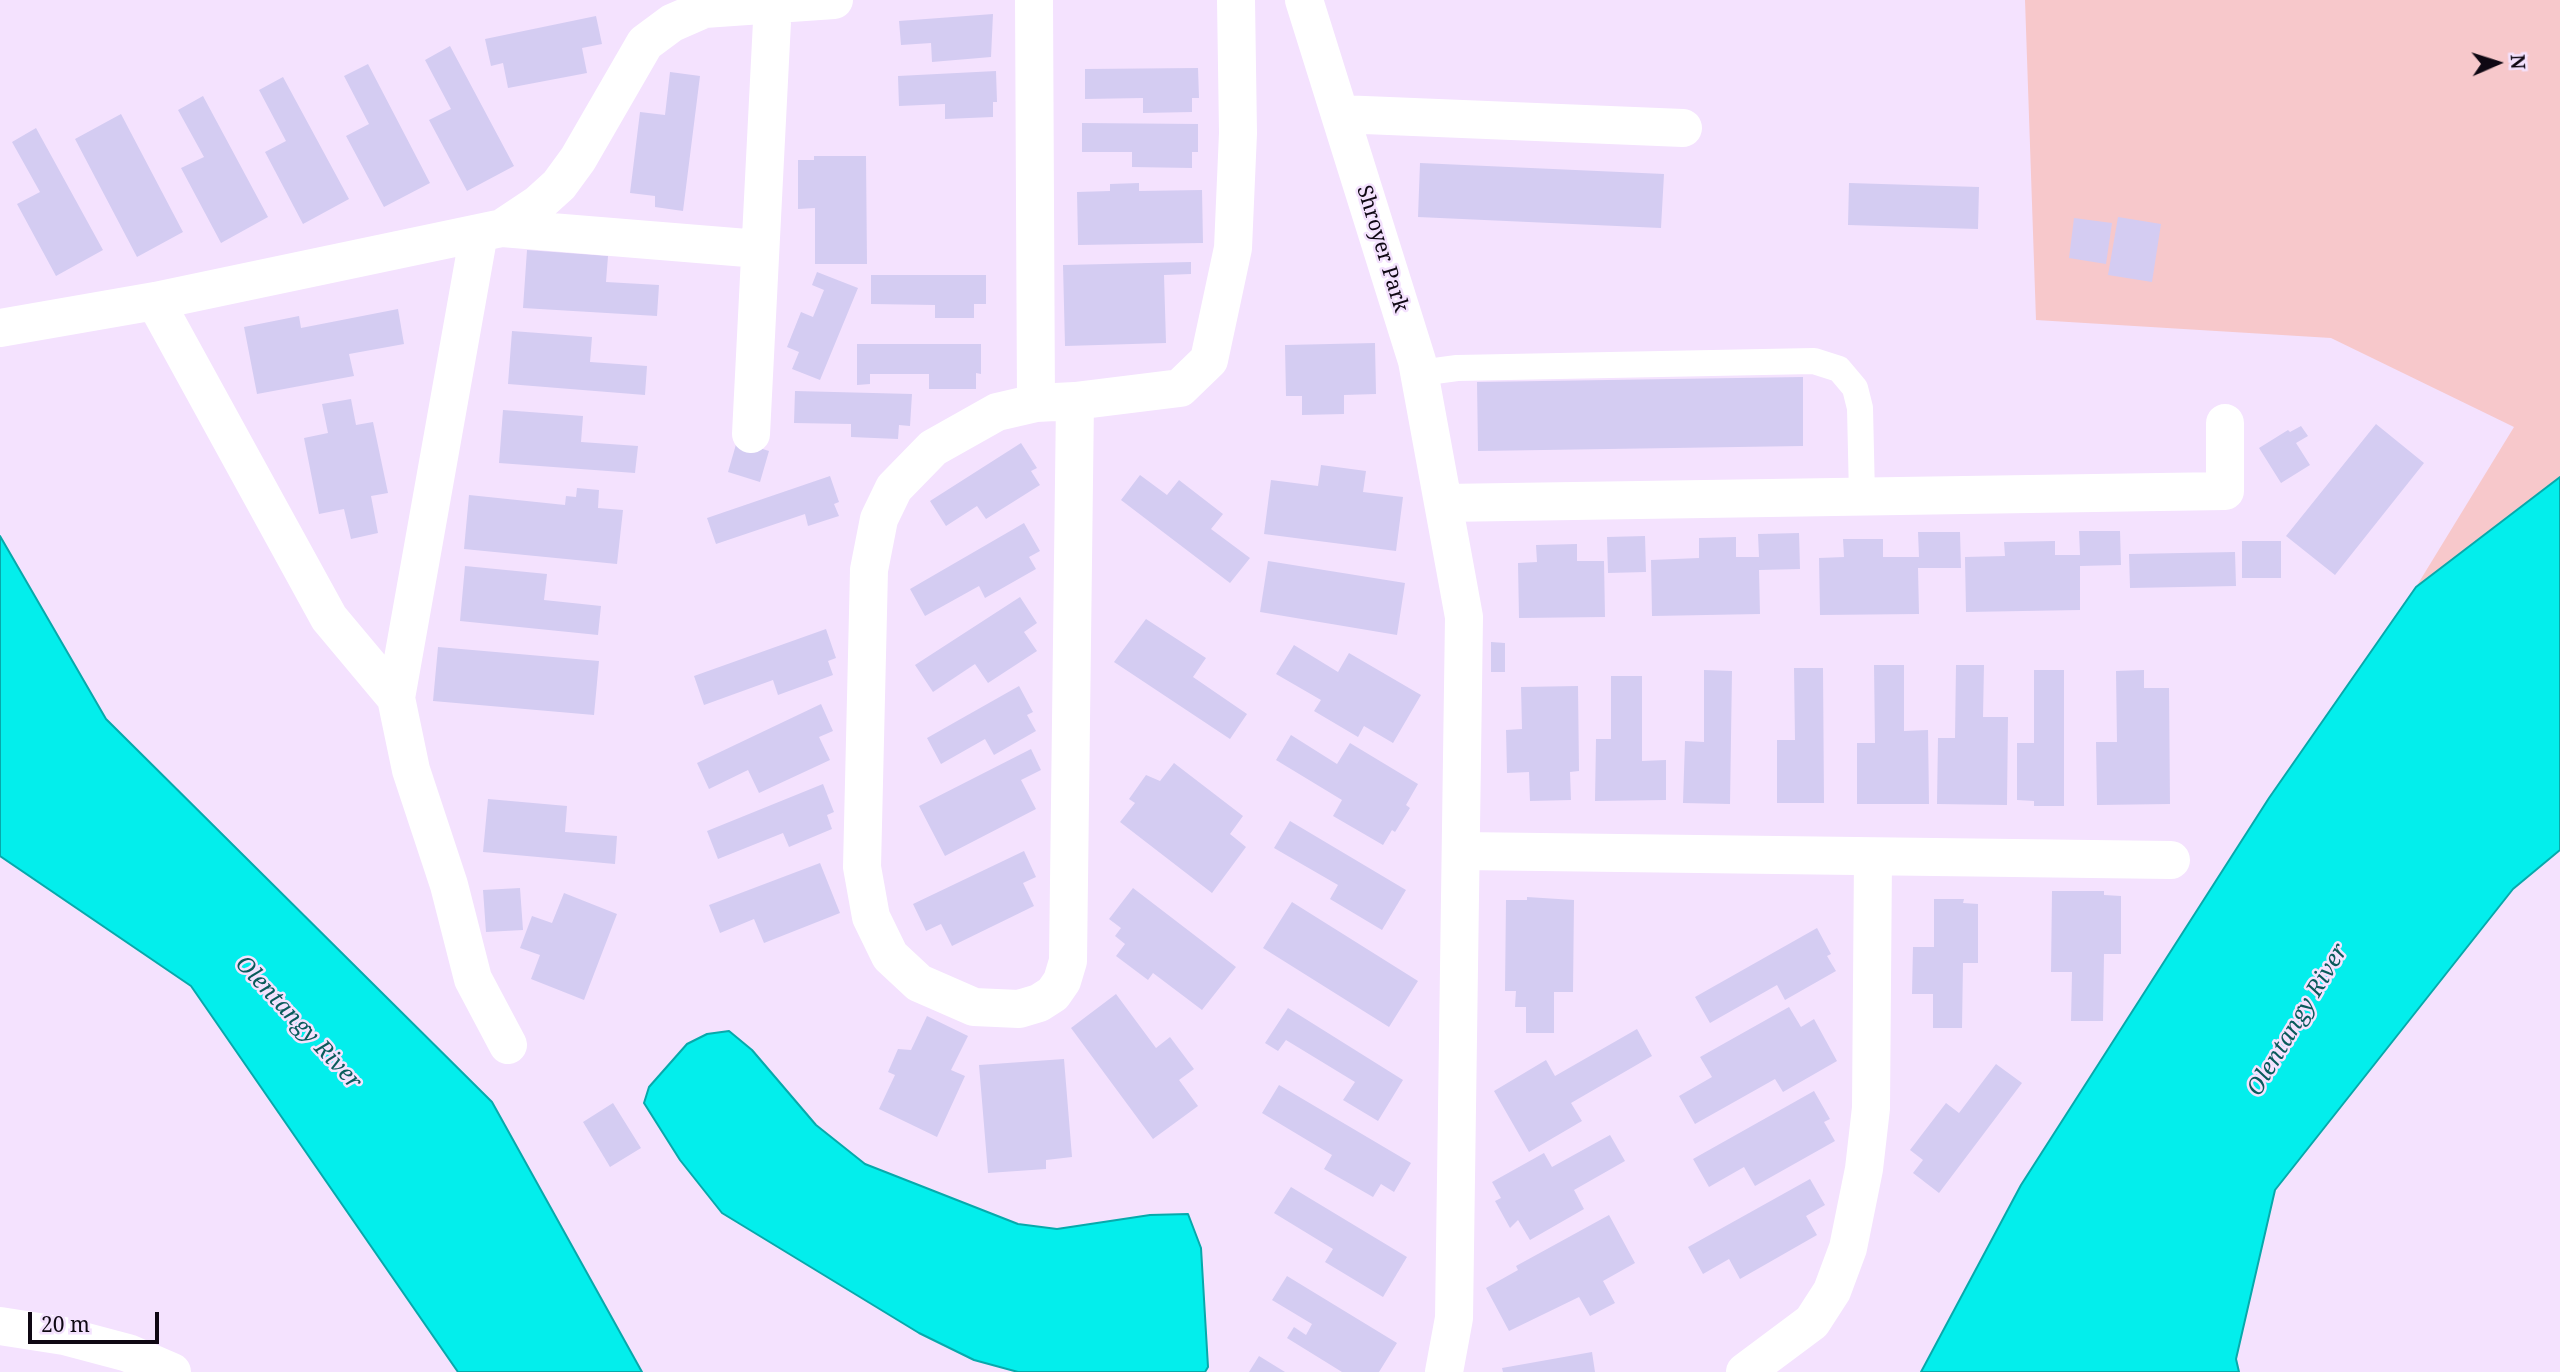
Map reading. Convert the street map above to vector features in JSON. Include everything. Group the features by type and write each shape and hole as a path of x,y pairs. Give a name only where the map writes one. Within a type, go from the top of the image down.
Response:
{"street":[{"path":"508,1045 473,979 449,885 411,770 396,698 491,230 538,204 559,185 645,43 672,23 704,9 773,2 834,0"},
{"path":"1034,0 1036,403"},
{"path":"1075,401 1068,961 1058,987 1039,1003 1019,1009 974,1007 919,983 890,956 872,917 862,867 869,570 878,519 894,488 933,448 997,412 1036,403 1180,388 1209,360 1233,248 1238,133 1236,0"},
{"name":"Shroyer Park","path":"1304,0 1420,373 1464,617 1454,1318 1444,1372"},
{"path":"751,434 773,2"},
{"path":"1340,114 1683,128"},
{"path":"0,328 155,301 491,230 760,249"},
{"path":"155,301 329,618 396,698"},
{"path":"1444,503 2225,491 2225,423"},
{"path":"1462,851 2171,860"},
{"path":"1745,1372 1812,1322 1832,1291 1848,1248 1864,1170 1871,1108 1873,857"},
{"path":"0,1326 103,1346 128,1353 172,1372"}],"lane":[{"path":"1420,373 1457,368 1814,361 1839,369 1855,388 1860,408 1862,496"}],"shaded area":[{"path":"2025,0 2560,0 2560,477 2416,587 2514,427 2331,338 2036,320"}],"water":[{"name":"Olentangy River","path":"2560,477 2560,850 2513,889 2275,1190 2236,1359 2239,1372 1921,1372 2021,1185 2269,798 2416,587"},
{"name":"Olentangy River","path":"0,536 106,719 492,1102 642,1372 458,1372 191,986 0,856"},
{"path":"729,1031 752,1050 816,1125 865,1164 1018,1224 1057,1229 1150,1215 1188,1214 1201,1248 1208,1367 1205,1372 1018,1372 974,1360 919,1333 722,1213 680,1160 644,1103 649,1087 687,1044 707,1034"}],"building":[{"path":"993,14 991,57 932,62 931,43 901,45 899,21"},
{"path":"596,16 602,44 582,48 587,73 508,88 503,63 491,66 485,39"},
{"path":"450,46 514,166 467,191 429,120 451,109 425,60"},
{"path":"368,64 430,183 384,207 346,136 369,124 344,76"},
{"path":"1198,68 1199,98 1192,98 1192,112 1143,113 1143,98 1085,99 1085,69"},
{"path":"996,71 997,102 993,102 993,117 945,119 945,104 899,106 898,76"},
{"path":"670,72 700,76 683,211 655,207 655,196 630,193 640,112 665,115"},
{"path":"283,77 349,199 303,224 265,152 286,141 259,90"},
{"path":"203,96 268,217 221,243 181,168 204,157 178,110"},
{"path":"121,114 183,232 137,257 75,139"},
{"path":"1082,123 1198,124 1198,152 1192,152 1192,168 1132,167 1132,152 1082,152"},
{"path":"36,128 103,250 56,276 17,204 40,192 12,142"},
{"path":"814,156 866,156 867,264 815,264 815,208 798,209 798,160 814,160"},
{"path":"1420,163 1664,174 1661,228 1418,217"},
{"path":"1139,183 1139,191 1202,190 1203,243 1078,245 1077,192 1110,191 1110,184"},
{"path":"1849,183 1979,187 1978,229 1848,225"},
{"path":"2118,217 2161,224 2152,282 2108,275"},
{"path":"2074,218 2112,223 2106,264 2069,258"},
{"path":"527,250 608,256 606,282 659,285 657,316 523,308"},
{"path":"1191,262 1191,274 1164,275 1166,343 1065,346 1063,265"},
{"path":"817,272 858,288 820,380 792,369 799,352 787,347 801,312 813,317 824,290 812,285"},
{"path":"871,275 986,275 986,304 974,304 974,318 935,318 935,305 871,304"},
{"path":"398,309 404,344 349,354 354,376 257,394 244,327 299,316 301,328"},
{"path":"512,331 592,337 590,362 647,366 645,395 508,384"},
{"path":"1375,343 1376,394 1344,395 1344,414 1302,415 1302,396 1286,396 1285,345"},
{"path":"857,344 981,344 981,374 976,373 976,389 929,389 929,374 870,374 870,384 857,385"},
{"path":"1803,377 1803,446 1478,451 1477,382"},
{"path":"795,391 912,394 910,426 899,425 898,439 851,437 851,424 794,423"},
{"path":"351,399 356,425 373,422 388,493 371,496 378,533 351,539 344,509 319,514 304,438 328,433 322,404"},
{"path":"503,410 583,416 581,442 638,446 635,473 499,463"},
{"path":"2376,424 2424,463 2335,575 2286,536"},
{"path":"2301,426 2308,436 2296,443 2310,465 2281,483 2259,448 2288,430 2290,432"},
{"path":"737,441 769,451 760,482 728,472"},
{"path":"1021,443 1037,468 1031,471 1040,485 986,519 977,506 946,526 930,501"},
{"path":"1321,465 1366,471 1363,492 1403,497 1396,551 1264,534 1271,480 1318,486"},
{"path":"1140,475 1167,495 1179,480 1223,514 1211,529 1250,558 1230,583 1121,500"},
{"path":"830,476 839,502 834,504 839,516 808,526 805,514 716,544 707,518"},
{"path":"577,488 599,490 598,508 623,510 617,564 464,549 469,495 565,505 566,496 576,497"},
{"path":"1024,523 1040,551 1029,557 1036,569 985,598 979,586 925,616 910,589"},
{"path":"2079,531 2120,531 2121,565 2080,566 2080,610 1966,612 1965,557 2005,556 2004,542 2055,541 2055,555 2080,555"},
{"path":"1918,532 1960,532 1961,568 1918,568 1919,614 1820,615 1819,558 1844,557 1843,539 1883,539 1883,557 1919,557"},
{"path":"1799,533 1800,569 1759,570 1760,614 1652,616 1651,560 1699,558 1699,538 1736,537 1736,557 1759,557 1758,534"},
{"path":"1645,536 1646,572 1608,573 1607,537"},
{"path":"2242,541 2281,541 2281,578 2242,578"},
{"path":"1577,544 1577,561 1604,561 1605,617 1519,618 1518,563 1537,562 1536,545"},
{"path":"2235,552 2236,586 2130,588 2129,554"},
{"path":"1268,561 1405,583 1397,635 1260,612"},
{"path":"465,566 547,574 544,600 601,606 598,635 460,621"},
{"path":"1020,597 1037,623 1024,632 1037,651 988,683 975,664 933,692 915,665"},
{"path":"1146,619 1206,658 1193,677 1247,714 1230,739 1114,662"},
{"path":"826,629 836,658 828,661 833,675 778,695 773,680 704,705 694,676"},
{"path":"1491,642 1505,643 1505,672 1491,672"},
{"path":"1294,645 1338,672 1349,653 1421,695 1393,743 1364,726 1358,737 1314,711 1321,700 1276,674"},
{"path":"438,647 599,661 594,715 433,701"},
{"path":"1874,665 1904,665 1904,731 1928,730 1929,804 1857,804 1857,743 1875,743"},
{"path":"1956,665 1984,665 1983,717 2008,717 2007,805 1937,804 1938,738 1955,738"},
{"path":"1794,668 1823,668 1824,803 1777,803 1777,740 1795,740"},
{"path":"1704,670 1732,671 1730,804 1683,803 1685,741 1704,742"},
{"path":"2034,670 2064,670 2064,806 2034,806 2034,801 2017,800 2017,743 2034,743"},
{"path":"2144,670 2144,688 2169,688 2170,804 2097,805 2096,742 2117,742 2116,671"},
{"path":"1611,676 1642,676 1642,761 1666,760 1666,800 1595,801 1596,739 1611,739"},
{"path":"1019,686 1033,712 1027,715 1036,731 994,755 985,739 941,764 927,738"},
{"path":"1578,686 1579,771 1570,772 1571,800 1530,801 1529,772 1507,773 1506,730 1522,729 1521,687"},
{"path":"821,704 833,731 819,737 830,760 759,793 748,770 709,789 697,763"},
{"path":"1291,735 1337,764 1350,743 1418,784 1406,805 1410,808 1383,845 1333,816 1342,800 1276,760"},
{"path":"1031,749 1041,770 1021,780 1036,809 945,856 919,806"},
{"path":"1174,763 1243,816 1230,834 1246,847 1212,893 1120,822 1135,803 1129,799 1146,775 1160,781"},
{"path":"823,784 834,812 827,815 832,829 789,847 783,833 718,859 707,831"},
{"path":"488,799 567,806 565,832 617,836 615,864 483,852"},
{"path":"1290,821 1406,890 1382,930 1330,899 1338,885 1274,848"},
{"path":"1024,851 1036,877 1023,883 1034,906 952,946 941,924 926,931 913,904"},
{"path":"820,863 840,913 764,943 754,919 720,933 709,905"},
{"path":"520,888 523,930 486,932 483,890"},
{"path":"1133,888 1236,967 1202,1010 1153,973 1148,980 1116,956 1125,944 1115,936 1121,928 1109,919"},
{"path":"2052,891 2104,891 2104,895 2121,896 2121,954 2104,954 2103,1021 2071,1021 2072,972 2051,972"},
{"path":"564,893 617,914 584,1000 531,979 540,955 520,948 532,916 552,923"},
{"path":"1527,897 1574,900 1573,992 1554,992 1554,1033 1526,1033 1526,1007 1515,1007 1516,991 1505,991 1506,900 1527,900"},
{"path":"1934,899 1964,899 1963,903 1978,904 1978,963 1963,963 1962,1028 1933,1028 1933,994 1912,994 1913,947 1934,947"},
{"path":"1292,902 1418,981 1389,1027 1263,948"},
{"path":"1817,928 1831,954 1827,956 1836,971 1785,1000 1777,985 1710,1023 1695,997"},
{"path":"1116,994 1156,1048 1170,1037 1194,1069 1179,1080 1198,1106 1153,1139 1071,1028"},
{"path":"1789,1007 1801,1027 1814,1019 1837,1061 1783,1092 1775,1079 1695,1124 1679,1096 1712,1077 1700,1057"},
{"path":"1288,1008 1403,1080 1378,1121 1343,1100 1355,1082 1286,1040 1278,1051 1265,1043"},
{"path":"927,1016 968,1036 951,1070 965,1076 937,1137 879,1109 895,1075 888,1072 898,1049 911,1050"},
{"path":"1637,1029 1652,1056 1571,1103 1582,1121 1529,1152 1494,1091 1546,1060 1555,1076"},
{"path":"1064,1059 1072,1157 1046,1160 1046,1169 988,1173 979,1065"},
{"path":"1996,1064 2022,1083 1939,1193 1913,1173 1923,1160 1910,1150 1946,1103 1959,1113"},
{"path":"1279,1085 1411,1163 1394,1192 1381,1184 1373,1197 1324,1169 1332,1155 1262,1113"},
{"path":"1814,1091 1830,1119 1824,1122 1835,1141 1755,1186 1744,1167 1709,1187 1693,1159"},
{"path":"613,1103 641,1148 610,1167 583,1122"},
{"path":"1610,1135 1625,1161 1574,1190 1584,1209 1530,1240 1518,1220 1510,1228 1495,1201 1501,1198 1492,1182 1544,1153 1552,1167"},
{"path":"1810,1179 1825,1205 1806,1216 1817,1235 1740,1279 1729,1259 1703,1274 1688,1247"},
{"path":"1291,1187 1407,1257 1383,1297 1325,1262 1333,1249 1274,1213"},
{"path":"1609,1215 1635,1263 1603,1281 1615,1303 1590,1316 1579,1297 1509,1331 1486,1288 1518,1270 1516,1266"},
{"path":"1287,1276 1397,1343 1379,1372 1342,1372 1287,1338 1294,1327 1306,1335 1312,1324 1272,1300"},
{"path":"1592,1352 1595,1372 1503,1372 1502,1368"},
{"path":"1259,1356 1285,1372 1249,1372"}]}
